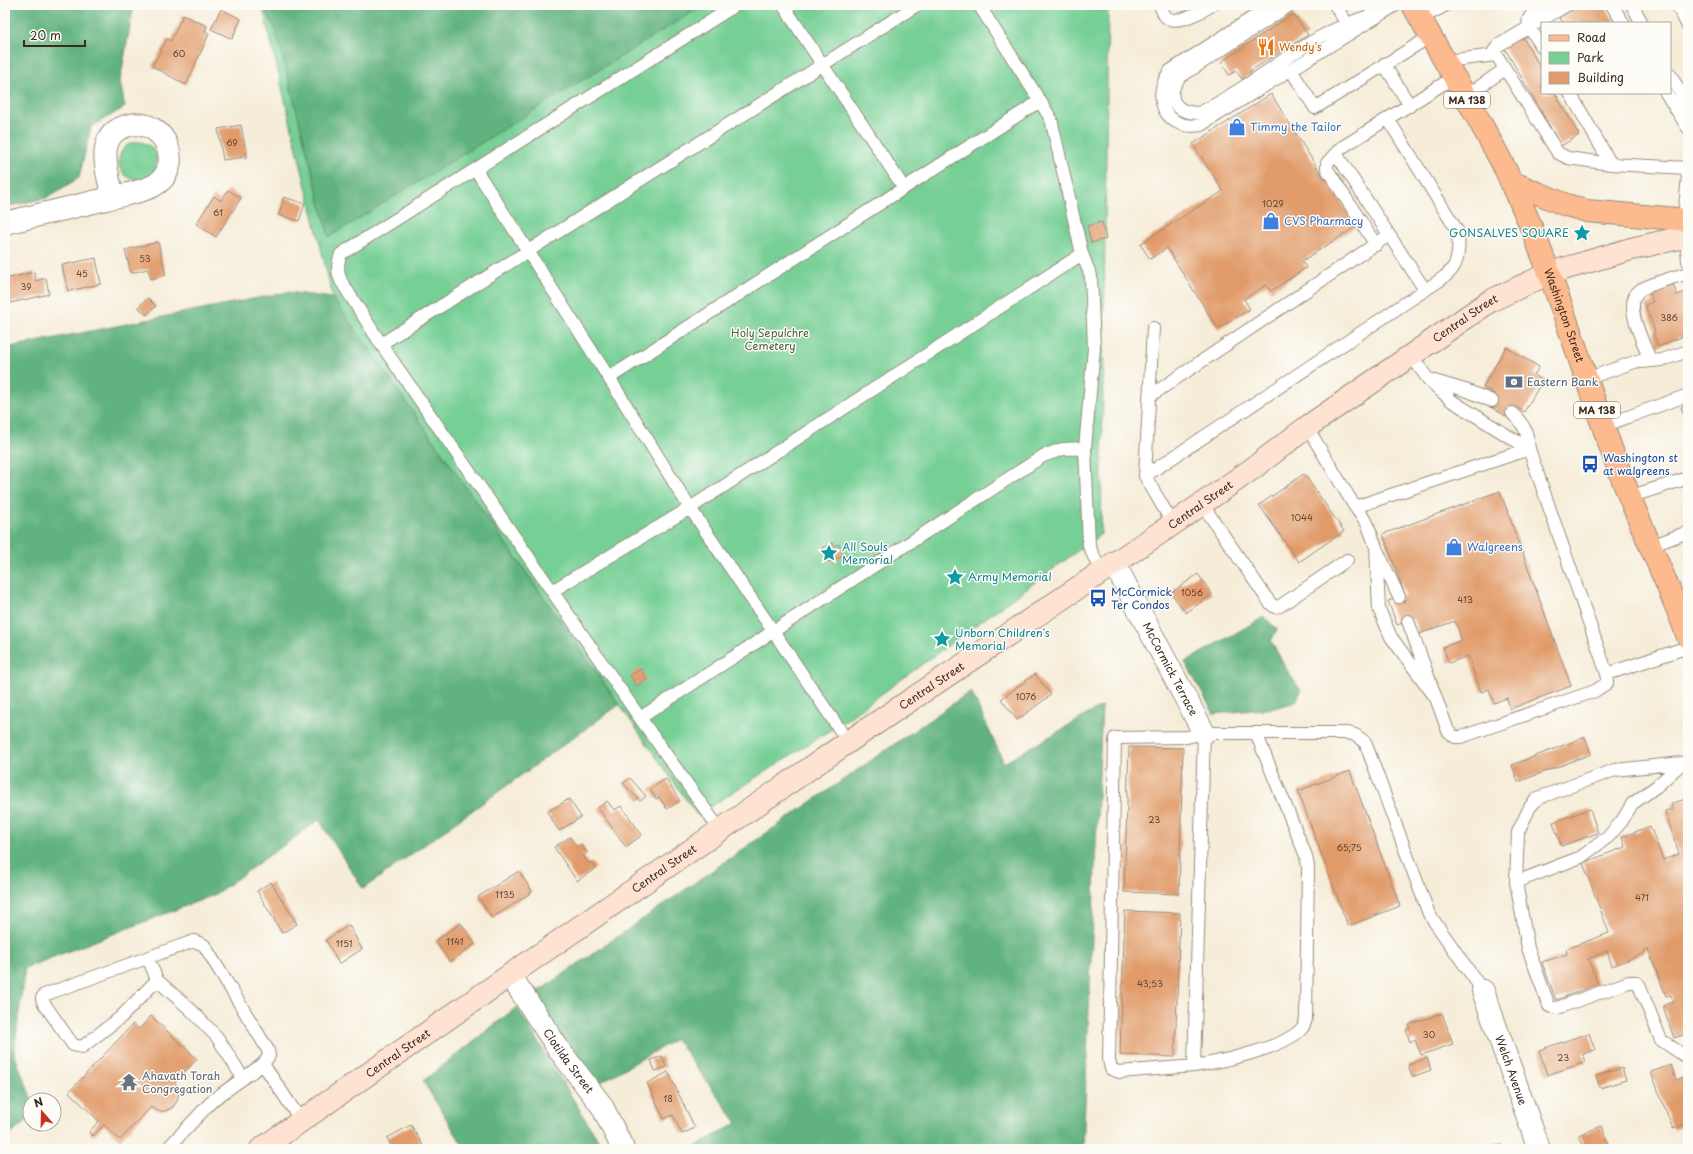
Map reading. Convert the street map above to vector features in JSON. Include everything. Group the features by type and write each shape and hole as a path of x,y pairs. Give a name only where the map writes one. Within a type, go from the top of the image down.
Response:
{"main road":[{"name":"Washington Street","path":"1421,20 1450,69 1511,182 1550,273 1602,426 1630,497 1686,625"},
{"path":"1511,182 1566,205 1587,211 1687,228"},
{"name":"Central Street","path":"261,1149 302,1122 510,974 848,742 1202,504 1410,354 1490,301 1550,273 1631,249 1687,228"}],"street":[{"path":"5,224 113,197"},
{"name":"McCormick Terrace","path":"1108,568 1204,733"},
{"name":"Clotilda Street","path":"510,974 560,1051 602,1106 623,1149"},
{"name":"Welch Avenue","path":"1483,992 1539,1149"}],"lane":[{"path":"720,830 640,718 381,344 342,281 338,272 338,264 342,254 736,5"},
{"path":"784,5 904,188"},
{"path":"381,344 917,5"},
{"path":"979,5 1051,119 1082,254 1087,264 1091,281 1094,348 1085,448 1089,546 1108,568"},
{"path":"1160,5 1167,17 1172,19 1191,16 1212,5"},
{"path":"1272,5 1170,71 1163,81 1160,93 1165,111 1170,118 1180,124 1190,127 1201,125 1396,5"},
{"path":"1290,5 1180,76 1172,90 1173,98 1177,107 1190,113 1199,113 1208,109 1288,57 1347,24 1381,13"},
{"path":"1335,5 1347,24 1348,30 1343,39"},
{"path":"1291,70 1315,108 1384,64 1421,20 1446,5"},
{"path":"1541,45 1528,23 1530,14 1545,5"},
{"path":"1567,5 1496,46 1494,49 1496,55 1558,153 1568,158 1611,164 1687,168 1688,261"},
{"path":"1612,5 1622,22"},
{"path":"1632,5 1641,22"},
{"path":"1677,5 1688,26"},
{"path":"1376,245 1327,169 1326,163 1341,148 1410,106 1450,69 1496,55"},
{"path":"1384,64 1410,106"},
{"path":"1465,97 1505,68"},
{"path":"1671,76 1688,107"},
{"path":"1571,94 1611,164"},
{"path":"1667,94 1688,128"},
{"path":"609,378 1040,101"},
{"path":"1145,476 1447,276 1455,266 1459,245 1458,232 1388,119"},
{"path":"1337,152 1425,290"},
{"path":"476,170 690,508 774,630 848,742"},
{"path":"1150,396 1389,235"},
{"path":"552,591 690,508 1082,254"},
{"path":"1688,273 1640,290 1634,298 1633,313 1643,360 1648,363 1688,351"},
{"path":"1153,328 1145,476 1173,524"},
{"path":"1410,354 1428,379 1452,401 1529,449"},
{"path":"1586,379 1643,360"},
{"path":"1428,379 1468,391 1492,401"},
{"path":"1602,426 1688,395"},
{"path":"1404,622 1436,698 1448,731 1455,737 1461,737 1595,691 1607,683 1607,674 1529,449 1527,431 1524,425 1512,413"},
{"path":"1307,427 1355,507 1368,523 1396,598"},
{"path":"640,718 1044,456 1064,449 1085,448"},
{"path":"1355,507 1529,449"},
{"path":"1630,497 1688,478"},
{"path":"1202,504 1274,607 1280,606 1347,560"},
{"path":"1651,546 1688,532"},
{"path":"1376,547 1379,609 1395,644 1436,698"},
{"path":"1607,674 1688,647"},
{"path":"1256,733 1306,856 1308,867 1306,1019 1302,1028 1279,1042 1250,1054 1222,1062 1194,1066 1119,1072 1111,1068 1109,1060 1115,738 1187,737 1204,733 1256,733 1348,733 1361,738 1365,742 1429,914 1483,992"},
{"path":"1194,1066 1204,733"},
{"path":"1516,882 1581,857 1608,837 1624,818 1632,804 1657,786 1685,762"},
{"path":"1685,762 1615,770 1538,798 1530,806 1518,832 1516,882 1528,948 1549,1006 1557,1008 1629,982 1635,982 1639,985 1661,1040 1688,1058"},
{"path":"157,980 121,1017 82,1047 73,1045 43,1002 42,998 44,995 194,941 204,945 268,1050 269,1056 263,1064 213,1100 167,1149"},
{"path":"148,958 157,980 191,1010 217,1037 243,1078"},
{"path":"263,1064 302,1122"}],"green space":[{"path":"5,5 134,5 120,81 125,107 91,127 79,178 46,198 5,207"},
{"name":"Holy Sepulchre Cemetery","path":"262,5 1108,5 1101,534 843,722 697,815 333,298"},
{"path":"262,5 704,5 329,237 276,31"},
{"path":"134,142 142,142 152,147 156,154 156,168 152,175 142,180 134,180 124,175 122,172 119,165 119,157 124,147 127,145"},
{"path":"288,292 333,298 619,705 363,889 319,820 214,895 25,968 14,1053 29,1092 22,1092 22,1125 5,1139 5,348"},
{"path":"1264,617 1277,629 1271,641 1287,670 1301,691 1296,702 1274,708 1214,714 1185,662"},
{"path":"971,691 1004,763 1102,706 1083,1149 691,1149 737,1123 676,1039 596,1085 529,998"},
{"path":"517,1007 603,1149 465,1149 423,1081"}],"building":[{"path":"1581,5 1605,5 1614,22 1562,22 1559,17"},
{"path":"221,9 241,19 232,39 211,29"},
{"name":"Wendy's","path":"1293,14 1308,35 1250,71 1252,75 1242,79 1236,71 1229,75 1221,62"},
{"path":"183,15 207,26 205,32 209,34 186,85 152,66 167,39 171,41"},
{"path":"1520,32 1541,68 1541,94 1556,94 1579,135 1561,146 1501,42"},
{"name":"CVS Pharmacy","path":"1271,94 1325,180 1337,172 1345,184 1335,191 1357,226 1302,261 1306,268 1271,291 1266,285 1244,299 1250,309 1218,329 1167,248 1150,259 1140,244 1223,191 1193,144"},
{"path":"241,125 247,157 223,160 218,129"},
{"path":"228,190 241,198 216,237 196,224 214,196 221,201"},
{"path":"284,197 305,204 299,221 279,215"},
{"path":"1102,222 1106,239 1091,243 1087,226"},
{"path":"158,242 166,275 151,279 148,269 131,273 125,250"},
{"path":"96,258 101,284 68,291 62,265"},
{"path":"34,272 36,281 46,278 49,294 6,304 5,279"},
{"path":"1673,284 1677,295 1688,291 1688,334 1658,347 1653,332 1655,331 1645,305 1653,302 1649,292"},
{"path":"148,298 156,306 147,315 138,307"},
{"name":"Eastern Bank","path":"1506,347 1539,367 1534,375 1543,380 1524,412 1516,407 1509,418 1489,406 1496,395 1483,387"},
{"path":"1688,404 1688,436 1683,423 1687,422 1681,407"},
{"path":"1304,474 1344,531 1299,562 1259,505"},
{"path":"1500,491 1571,686 1510,709 1507,698 1494,703 1489,689 1481,692 1468,656 1449,663 1443,647 1462,640 1455,621 1419,634 1413,619 1397,625 1388,601 1405,595 1383,534"},
{"path":"833,543 834,546 838,544 844,556 829,562 822,548"},
{"path":"1198,574 1212,594 1186,613 1171,593"},
{"path":"641,669 647,680 636,686 630,675"},
{"path":"1035,674 1051,695 1017,720 1001,699"},
{"path":"1585,737 1591,754 1518,782 1512,765"},
{"path":"1129,747 1183,748 1179,894 1124,892"},
{"path":"1350,771 1400,906 1348,926 1298,791"},
{"path":"630,778 646,796 640,801 623,783"},
{"path":"666,779 680,801 667,809 659,797 656,799 650,789"},
{"path":"1688,798 1688,1033 1674,1038 1663,1006 1673,1001 1671,995 1666,996 1648,949 1644,951 1645,953 1612,966 1607,951 1588,959 1598,984 1556,1000 1542,962 1567,954 1566,949 1609,933 1583,863 1625,847 1622,837 1650,826 1663,860 1679,854 1665,811 1673,809 1671,804"},
{"path":"569,799 581,817 559,831 547,812"},
{"path":"607,801 614,810 621,806 642,835 626,847 598,808"},
{"path":"1590,809 1598,833 1561,846 1553,822"},
{"path":"570,837 577,847 581,844 587,853 583,856 589,864 591,862 596,868 577,881 554,847"},
{"path":"519,871 532,892 492,918 478,897"},
{"path":"271,882 297,924 282,933 257,891"},
{"path":"1125,911 1180,913 1175,1057 1120,1055"},
{"path":"461,923 475,944 450,962 435,941"},
{"path":"349,925 362,949 339,964 326,940"},
{"path":"1442,1013 1453,1044 1421,1055 1415,1040 1410,1042 1406,1030 1410,1028 1409,1025"},
{"path":"151,1016 197,1059 175,1082 179,1091 177,1101 173,1107 165,1111 158,1111 151,1107 120,1140 104,1125 93,1136 89,1132 99,1121 69,1092 133,1024 139,1029"},
{"path":"1589,1033 1595,1050 1583,1054 1586,1062 1547,1075 1539,1050"},
{"path":"662,1056 666,1067 655,1071 651,1060"},
{"path":"1427,1058 1431,1070 1412,1077 1408,1065"},
{"path":"1671,1065 1676,1080 1684,1077 1688,1087 1688,1096 1683,1098 1688,1110 1688,1123 1673,1129 1651,1072"},
{"path":"1622,1068 1626,1080 1600,1088 1596,1076"},
{"path":"668,1072 695,1128 682,1134 673,1115 664,1119 647,1083"},
{"path":"411,1125 425,1149 393,1149 387,1138"},
{"path":"1602,1126 1611,1149 1585,1149 1579,1135"},
{"path":"1502,1145 1503,1149 1482,1149 1482,1148"}],"place":[{"name":"Wendy's","path":"1266,47"},
{"name":"Timmy the Tailor","path":"1237,127"},
{"name":"CVS Pharmacy","path":"1271,221"},
{"name":"GONSALVES SQUARE","path":"1582,233"},
{"name":"Eastern Bank","path":"1514,382"},
{"name":"Washington st at walgreens","path":"1590,464"},
{"name":"Walgreens","path":"1454,547"},
{"name":"All Souls Memorial","path":"829,553"},
{"name":"Army Memorial","path":"955,577"},
{"name":"McCormick Ter Condos","path":"1098,598"},
{"name":"Unborn Children's Memorial","path":"942,639"},
{"name":"Ahavath Torah Congregation","path":"129,1082"}]}
